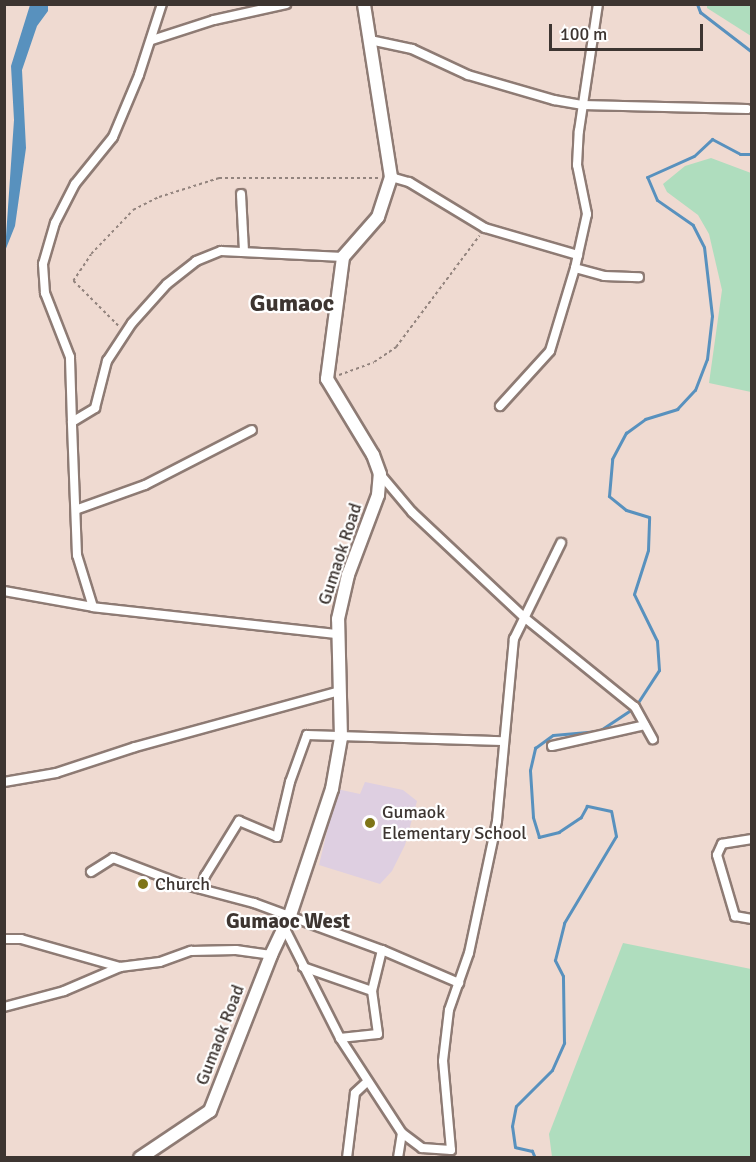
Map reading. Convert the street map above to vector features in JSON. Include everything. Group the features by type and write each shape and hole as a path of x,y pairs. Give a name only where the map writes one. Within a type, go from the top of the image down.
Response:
{"street":[{"path":"93,607 77,555 78,509 70,357 45,293 43,264 55,223 75,184 113,136 152,40 162,4"},
{"path":"152,40 214,20 286,4"},
{"path":"364,4 391,177 378,217 343,257 327,379 373,455 380,474 412,512 525,618 635,707 653,739"},
{"path":"500,406 550,351 575,268 587,214 577,165 582,105 598,4"},
{"path":"370,40 412,49 506,88 582,105 747,109"},
{"path":"391,177 409,182 485,228 578,255"},
{"path":"241,194 244,252"},
{"path":"72,422 95,408 107,361 125,333 166,284 196,261 221,251 343,257"},
{"path":"575,268 604,276 639,277"},
{"path":"78,509 144,485 252,430"},
{"name":"Gumaok Road","path":"140,1158 210,1111 271,955 291,915 332,789 341,738 336,634 348,575 378,495 380,474"},
{"path":"285,929 340,1038 402,1133 422,1148 451,1150 443,1061 449,1010 459,983 483,894 497,821 502,741 514,639 561,543"},
{"path":"4,591 93,607 336,634"},
{"path":"4,782 56,773 135,747 340,691"},
{"path":"552,746 645,725"},
{"path":"201,890 205,876 239,821 277,837 290,782 307,735 341,738 502,741"},
{"path":"752,839 722,844 717,855 735,916 752,919"},
{"path":"91,872 113,858 201,890 291,915 459,983"},
{"path":"4,939 21,939 120,967"},
{"path":"4,1006 64,991 120,967 160,962 191,951 236,950 271,955"},
{"path":"340,1038 378,1034 372,991 382,950"},
{"path":"303,967 372,991"},
{"path":"347,1158 355,1093 367,1082"},
{"path":"398,1158 402,1133"}],"path":[{"path":"125,333 72,281 91,254 133,210 159,197 219,178 391,177"},
{"path":"327,379 374,362 396,346 485,228"}],"shaded area":[{"name":"Gumaok Elementary School","path":"365,782 403,790 417,801 405,845 392,871 380,884 319,865 337,789 360,794"}],"green space":[{"path":"707,5 751,5 751,36 707,8"},
{"path":"711,158 751,173 751,392 709,383 722,290 709,234 698,215 667,192 663,184 685,166"},
{"path":"623,943 751,969 751,1157 552,1157 549,1134"}],"water":[{"path":"30,5 48,5 48,11 37,26 22,70 26,148 15,226 5,251 14,120 11,66"}],"waterway":[{"path":"697,4 700,12 752,52"},
{"path":"535,1158 532,1151 515,1147 512,1126 516,1106 552,1070 564,1043 563,976 555,960 564,923 616,836 611,811 587,806 581,817 559,832 539,837 533,817 530,770 535,748 553,735 599,731 635,707 659,670 657,641 634,594 648,550 649,517 626,510 609,496 612,459 626,433 645,419 677,409 695,390 707,359 712,316 704,247 693,225 657,200 647,177 694,156 712,139 740,154 752,154"}],"place":[{"name":"Gumaok Elementary School","path":"370,823"},
{"name":"Church","path":"143,884"}],"district":[{"name":"Gumaoc","path":"292,304"},
{"name":"Gumaoc West","path":"288,921"}]}
